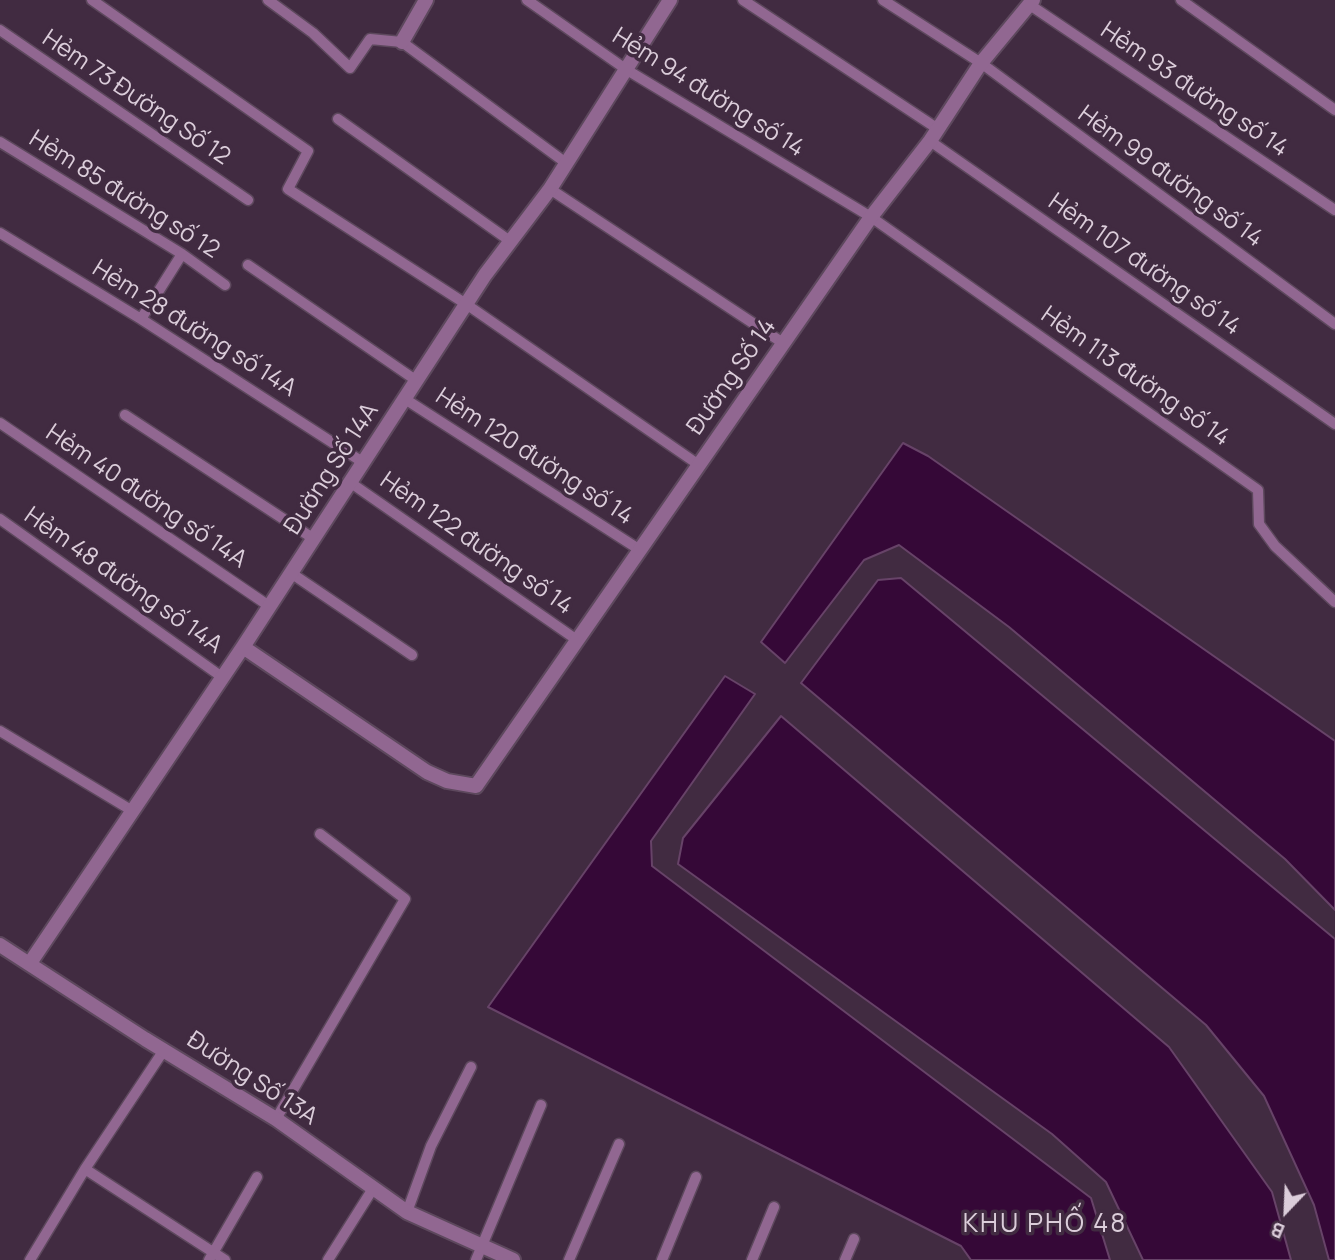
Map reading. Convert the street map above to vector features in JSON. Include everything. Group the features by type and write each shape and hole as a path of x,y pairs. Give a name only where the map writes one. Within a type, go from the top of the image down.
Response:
{"street":[{"path":"402,42 426,0"},
{"name":"Đường Số 14A","path":"30,963 243,647 466,304 550,189 670,0"},
{"name":"Đường Số 14","path":"243,647 427,772 447,780 476,786 871,217 934,135 981,63 1031,2"},
{"name":"Đường Số 13A","path":"0,945 276,1118 407,1212 513,1260"}],"lane":[{"path":"92,0 309,151 288,189 466,304 699,465"},
{"path":"268,0 313,33 351,68 370,39 402,42 566,163"},
{"name":"Hẻm 94 đường số 14","path":"527,0 627,70 871,217"},
{"name":"Hẻm 107 đường số 14","path":"743,0 1335,424"},
{"name":"Hẻm 99 đường số 14","path":"883,0 981,63 1335,324"},
{"path":"1181,0 1335,110"},
{"name":"Hẻm 93 đường số 14","path":"1031,2 1335,210"},
{"name":"Hẻm 73 Đường Số 12","path":"0,30 248,200"},
{"path":"338,119 510,241"},
{"name":"Hẻm 85 đường số 12","path":"0,142 182,254 225,285"},
{"path":"550,189 783,343"},
{"name":"Hẻm 113 đường số 14","path":"871,217 1258,490 1259,524 1275,546 1335,602"},
{"name":"Hẻm 28 đường số 14A","path":"0,233 141,319 364,463"},
{"path":"141,319 182,254"},
{"path":"248,265 416,381"},
{"name":"Hẻm 120 đường số 14","path":"405,399 640,550"},
{"path":"125,415 314,539"},
{"name":"Hẻm 40 đường số 14A","path":"0,424 269,606"},
{"name":"Hẻm 122 đường số 14","path":"351,483 577,640"},
{"name":"Hẻm 48 đường số 14A","path":"0,519 222,677"},
{"path":"291,573 412,655"},
{"path":"0,731 131,810"},
{"path":"276,1118 405,899 320,834"},
{"path":"30,1260 85,1169 164,1050"},
{"path":"407,1212 431,1146 471,1067"},
{"path":"475,1260 541,1105"},
{"path":"569,1260 619,1144"},
{"path":"85,1169 211,1257 225,1260"},
{"path":"211,1257 257,1177"},
{"path":"662,1260 696,1177"},
{"path":"328,1260 374,1187"},
{"path":"752,1260 774,1207"},
{"path":"845,1260 854,1239"}],"shaded area":[{"path":"903,443 928,456 1335,741 1335,910 1285,859 1009,627 899,545 864,560 785,663 761,642"},
{"path":"901,578 1335,939 1335,1260 1329,1260 1314,1205 1264,1096 1206,1025 801,683 878,580"},
{"path":"725,676 755,694 651,841 652,866 1091,1198 1110,1260 971,1260 961,1246 488,1007"},
{"path":"781,716 1169,1047 1272,1192 1291,1260 1143,1260 1106,1182 1052,1134 678,864 683,838"}],"district":[{"name":"KHU PHỐ 48","path":"1045,1225"}]}
